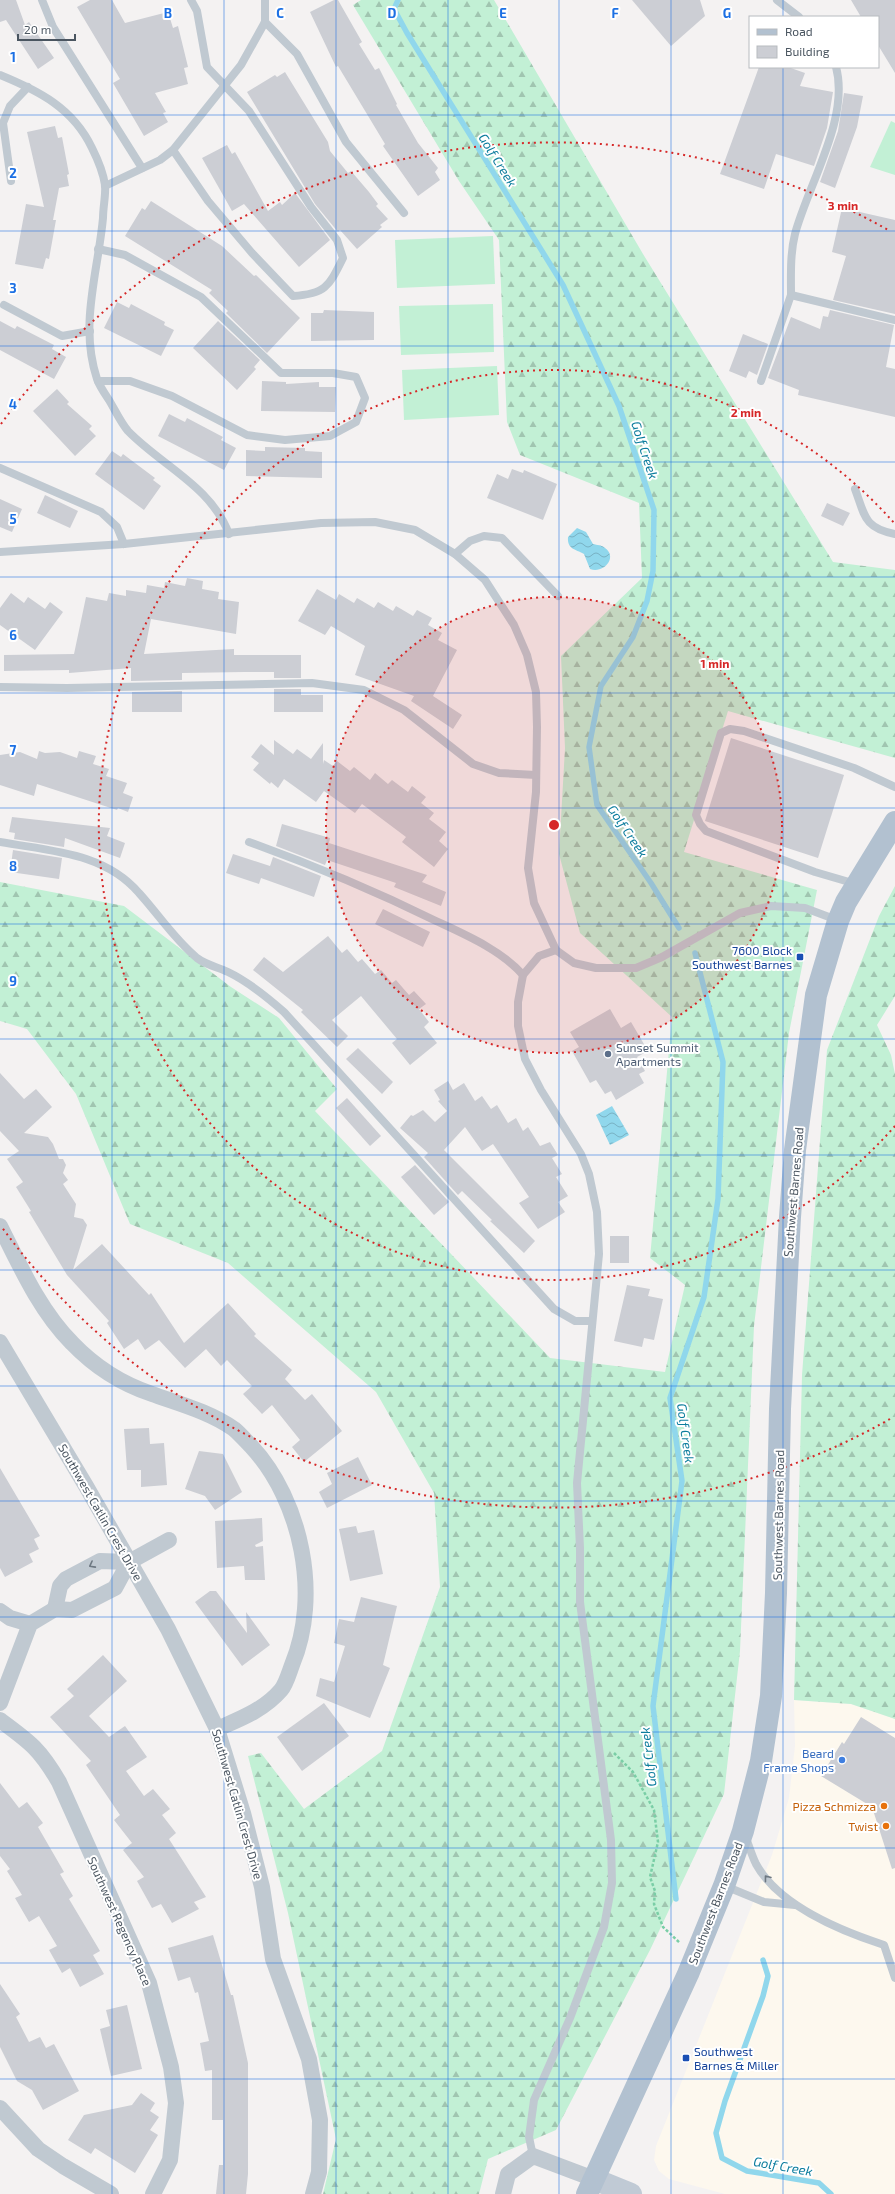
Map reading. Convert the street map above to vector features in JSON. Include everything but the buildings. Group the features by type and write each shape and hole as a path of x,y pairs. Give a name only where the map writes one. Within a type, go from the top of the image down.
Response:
{"main road":[{"name":"Southwest Barnes Road","path":"590,2186 694,1957 724,1886 743,1831 761,1761 771,1696 776,1593 780,1409 786,1274 795,1150 816,995 838,921 846,902 895,822"},
{"path":"590,2186 631,2194"}],"street":[{"path":"0,1226 20,1266 50,1316 71,1342 98,1366 121,1381 150,1394 194,1408 235,1429 263,1460 286,1499 294,1520 305,1582 305,1617 297,1652 281,1690 252,1715 217,1729"},
{"name":"Southwest Catlin Crest Drive","path":"0,1342 86,1486 168,1629 217,1729 243,1813 262,1887 273,1959 310,2059 320,2120 319,2172 314,2194"},
{"path":"55,1609 60,1586 66,1579 100,1561 129,1562 169,1540"},
{"path":"0,1703 30,1624 55,1609 72,1610 115,1588 129,1562"},
{"path":"0,1611 10,1618 30,1624"},
{"name":"Southwest Regency Place","path":"0,1720 33,1744 45,1758 59,1782 149,1983 171,2067 176,2103 170,2160 154,2194"},
{"path":"0,2108 38,2149 63,2166 111,2194"},
{"path":"503,2194 508,2174 533,2156 590,2186"}],"lane":[{"path":"42,0 53,27 142,168"},
{"path":"173,150 208,201 252,253 293,296 314,294 332,281 343,258 337,240 311,207 249,111 208,67 197,11 191,0"},
{"path":"105,186 142,168 173,150 241,65 265,22 265,0"},
{"path":"777,0 798,16"},
{"path":"265,22 297,54 346,142 404,213"},
{"path":"761,381 791,296 791,269 795,235 835,120 839,93 836,68"},
{"path":"0,75 28,86 62,107 84,131 100,164 105,186 92,286 90,331 90,350 98,381 128,431 189,481 213,504 223,519 229,534"},
{"path":"11,181 3,123 10,106 28,86"},
{"path":"98,249 125,255 201,297 281,373 333,373 356,377 365,398 356,422 330,436 286,440 247,435 172,396 130,381 98,381"},
{"path":"791,296 895,320"},
{"path":"4,305 62,336 90,331"},
{"path":"0,468 101,512 117,528 124,544"},
{"path":"855,489 865,517 873,528 895,534"},
{"path":"0,552 21,552 124,544 321,523 375,522 415,530 455,554 485,580 514,625 527,654 536,692 536,776 528,868 534,903 556,950 574,963 596,968 636,968 662,957 740,913 771,906 805,908 838,921"},
{"path":"455,554 470,542 484,536 502,538 558,596"},
{"path":"0,687 67,688 312,684 364,690 404,710 473,764 499,773 536,776"},
{"path":"857,885 815,872 706,831 696,815 721,733 730,729 744,731 854,768 895,787"},
{"path":"0,842 82,856 100,863 128,881 177,940 189,952 200,961 229,972 250,985 284,1012 554,1309 575,1321 592,1321"},
{"path":"249,842 370,889 446,925 513,964 523,975"},
{"path":"533,2156 529,2137 534,2100 570,2018 604,1927 612,1883 611,1840 580,1602 580,1548 577,1483 599,1254 597,1212 589,1174 581,1154 541,1090 525,1058 518,1026 518,1002 523,975 539,956 556,950"},
{"path":"743,1831 757,1864 774,1887 795,1905 857,1936 884,1944 895,1978"},
{"path":"724,1886 764,1902 795,1905"}],"path":[{"path":"599,1746 615,1754 633,1772 654,1810 658,1842 650,1881 655,1891 655,1907 663,1927 694,1957"}],"shaded area":[{"path":"794,1700 851,1704 895,1719 895,2194 725,2194 669,2179 659,2171 654,2160 656,2146 772,1855 789,1798 795,1746"}],"green space":[{"path":"361,0 494,0 643,254 833,562 895,570 895,758 728,711 684,852 817,890 789,1033 754,1326 740,1651 724,1794 650,1950 556,2130 488,2159 479,2194 323,2194 336,2139 288,1913 248,1756 261,1753 304,1809 382,1751 440,1587 434,1493 376,1392 228,1263 130,1224 76,1094 27,1029 0,1021 0,882 124,906 231,987 279,1018 337,1089 315,1111 550,1358 665,1372 685,1285 650,1258 672,1017 580,933 559,854 565,748 561,656 642,578 639,503 520,455 507,422 499,240 459,181 353,5"},
{"path":"891,121 895,123 895,175 870,167"},
{"path":"493,236 495,284 397,288 395,240"},
{"path":"493,304 494,352 401,355 399,306"},
{"path":"497,366 499,415 404,420 402,370"},
{"path":"895,886 895,996 877,1025 891,1055 895,1074 895,1719 851,1704 794,1700 802,1375 827,1050 879,916"}],"water":[{"path":"577,528 586,532 593,544 602,546 609,552 610,560 608,564 600,569 590,569 584,554 570,546 568,537"},
{"path":"612,1106 629,1135 610,1145 596,1115"}],"waterway":[{"name":"Golf Creek","path":"398,0 394,9 407,33 563,285 619,406 654,510 653,571 647,601 633,637 601,686 589,747 597,805 651,883 679,928"},
{"name":"Golf Creek","path":"676,1899 653,1706 682,1481 670,1398 704,1297 718,1199 723,1062 695,953"},
{"name":"Golf Creek","path":"763,1960 768,1976 763,1996 725,2101 716,2133 722,2158 747,2171 819,2183 831,2194"}],"place":[{"name":"7600 Block Southwest Barnes","path":"800,957"},
{"name":"Sunset Summit Apartments","path":"608,1054"},
{"name":"Beard Frame Shops","path":"842,1760"},
{"name":"Pizza Schmizza","path":"884,1806"},
{"name":"Twist","path":"886,1826"},
{"name":"Southwest Barnes & Miller","path":"686,2058"}]}
